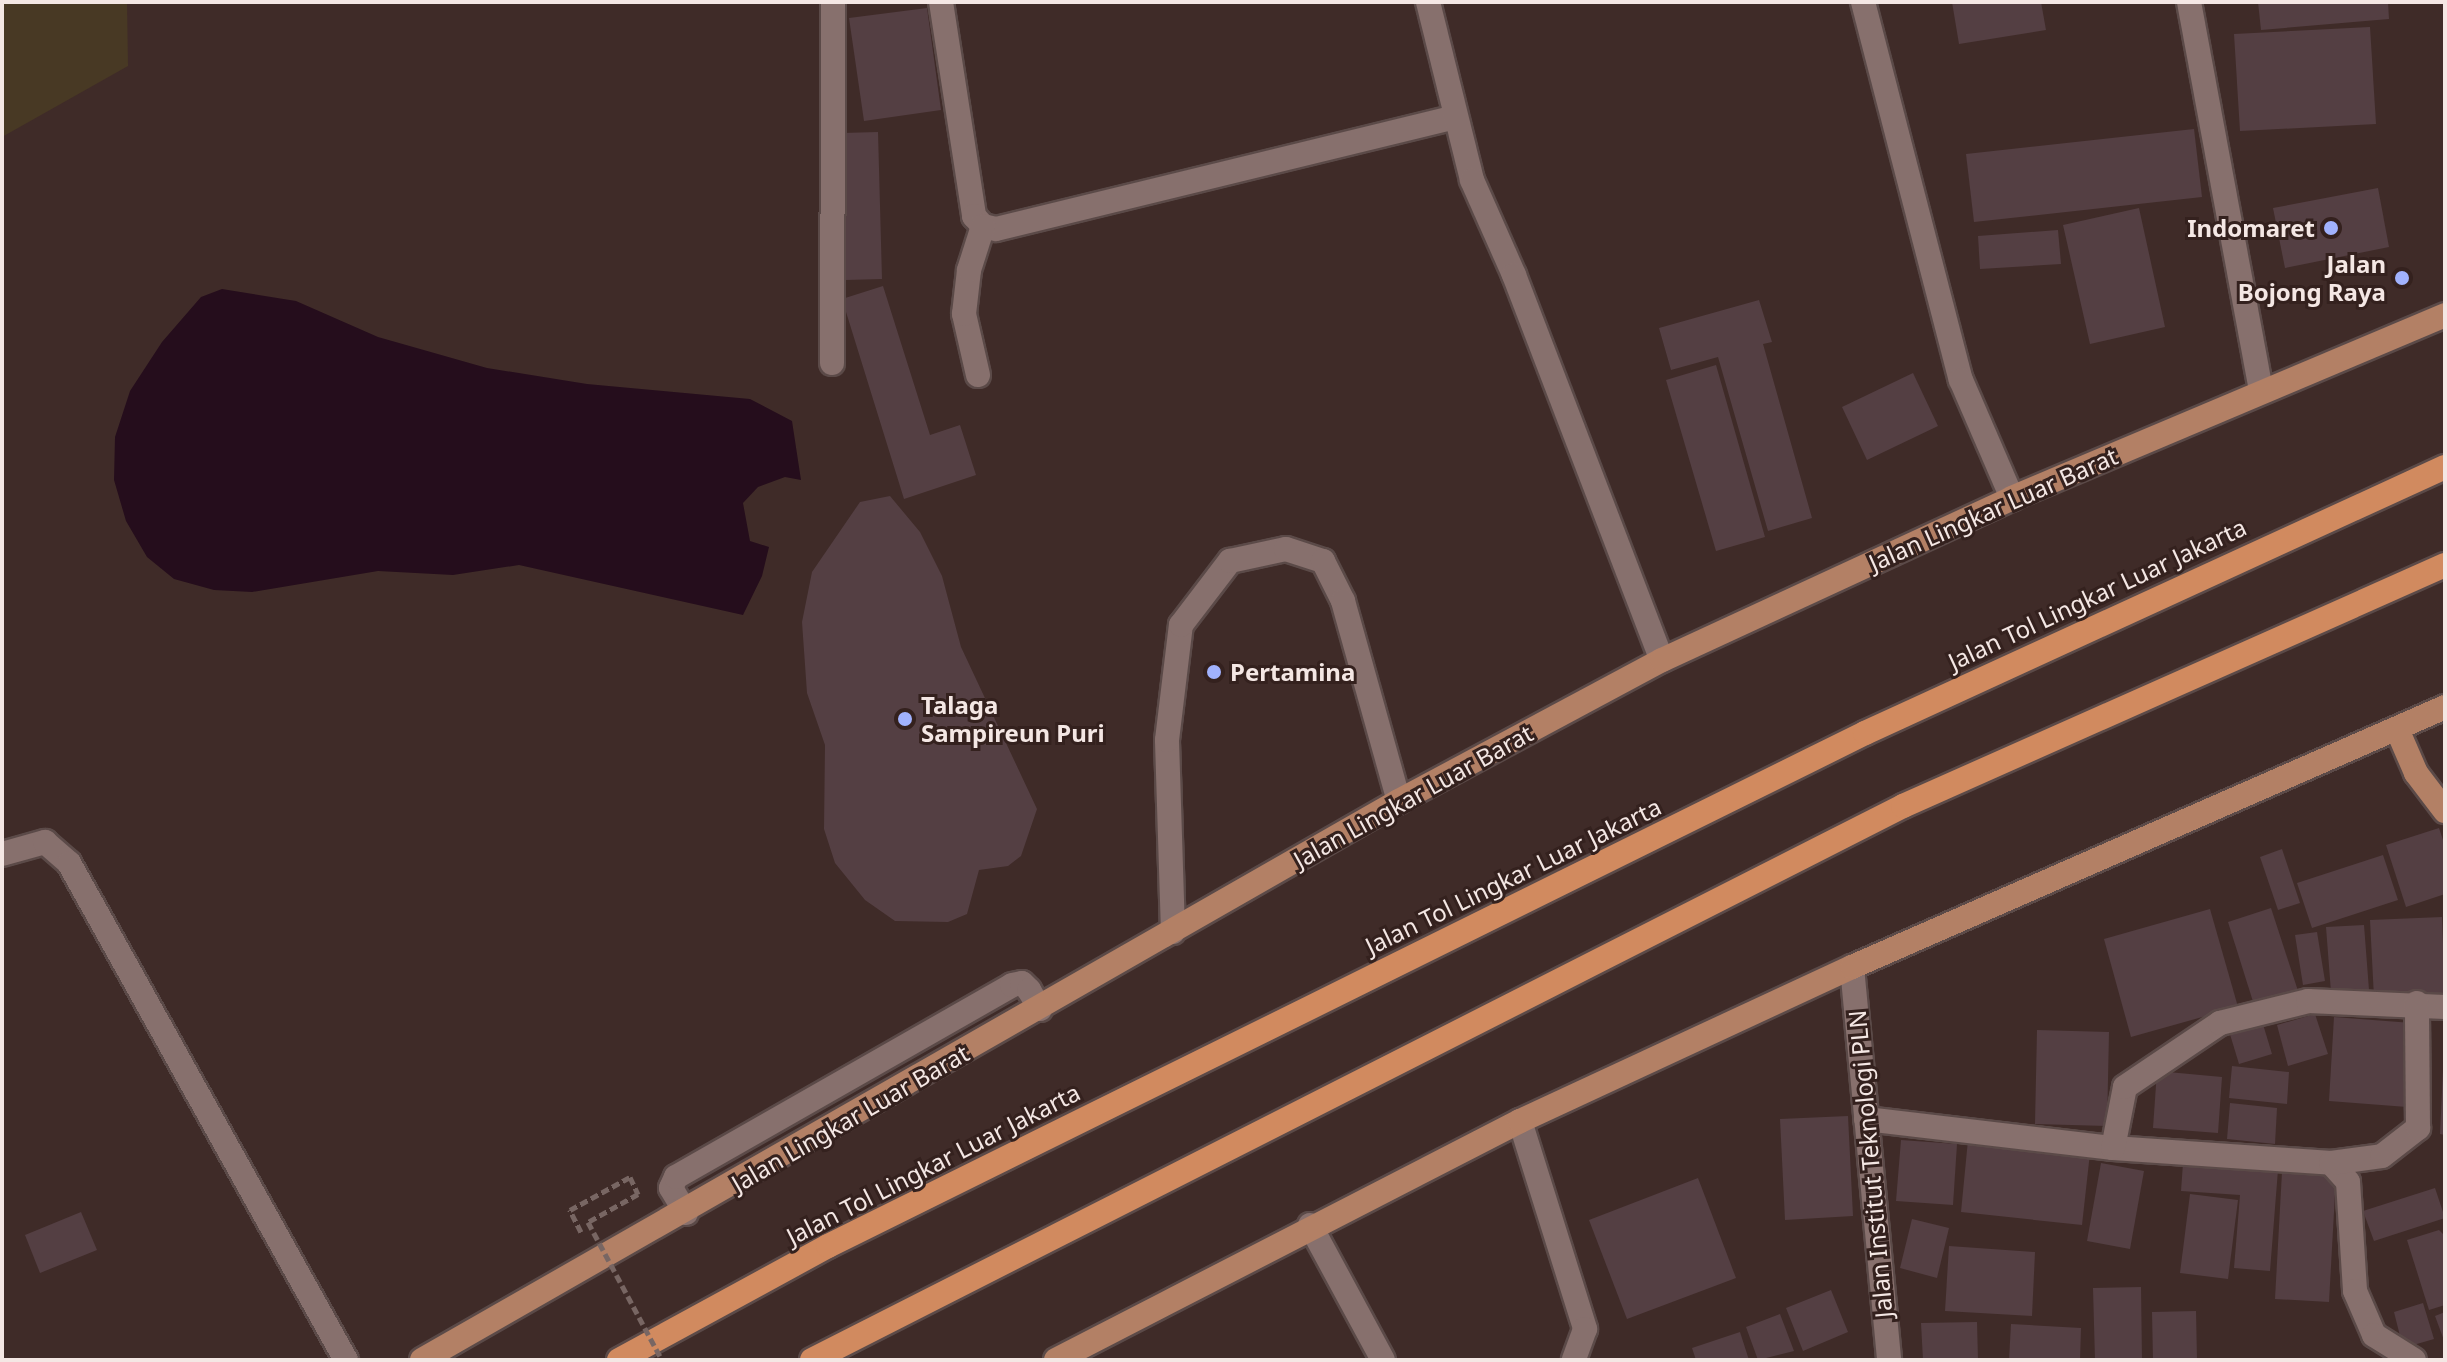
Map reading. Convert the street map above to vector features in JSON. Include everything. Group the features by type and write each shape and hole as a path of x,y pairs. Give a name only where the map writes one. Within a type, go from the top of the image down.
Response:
{"highway":[{"name":"Jalan Tol Lingkar Luar Jakarta","path":"619,1360 828,1246 1865,733 2445,467"},
{"path":"812,1360 1903,806 2445,565"}],"main road":[{"name":"Jalan Lingkar Luar Barat","path":"422,1360 686,1213 1399,801 1662,660 2012,498 2445,315"},
{"path":"1056,1360 1310,1225 1520,1121 1852,967 2445,707"},
{"path":"2397,729 2416,773 2445,811"}],"street":[{"path":"832,363 833,2"},
{"path":"941,2 974,216 983,226 996,229 1454,117"},
{"path":"1428,2 1454,117 1486,217 1514,275 1662,660"},
{"path":"1863,2 1961,380 2012,498"},
{"path":"2189,2 2261,391"},
{"path":"978,375 964,314 969,270 983,226"},
{"path":"1173,932 1167,740 1181,625 1230,561 1286,549 1323,561 1343,601 1399,801"},
{"path":"2,854 45,842 69,863 346,1360"},
{"name":"Jalan Institut Teknologi PLN","path":"1852,967 1889,1360"},
{"path":"686,1213 671,1188 676,1177 1012,985 1022,983 1040,1009"},
{"path":"2113,1148 2125,1087 2220,1023 2308,1001 2417,1003 2445,1007"},
{"path":"1866,1119 2113,1148 2331,1163 2382,1156 2418,1128 2417,1003"},
{"path":"1520,1121 1585,1329 1574,1360"},
{"path":"2331,1163 2348,1182 2360,1302 2374,1335 2414,1360"},
{"path":"1310,1225 1383,1360"}],"path":[{"path":"570,1210 630,1177 638,1194 588,1222 662,1360"}],"shaded area":[{"path":"2,2 127,2 128,66 2,137"},
{"path":"222,289 296,301 378,337 487,368 587,384 750,399 792,421 801,480 785,477 758,487 743,503 750,541 769,547 762,576 743,615 519,565 453,575 378,571 252,592 214,590 174,579 147,557 126,521 114,480 115,437 130,391 162,342 201,297"}],"building":[{"path":"1952,2 2041,2 2046,30 1959,44"},
{"path":"2258,2 2388,2 2389,19 2261,30"},
{"path":"927,8 941,110 864,121 849,18"},
{"path":"2370,27 2376,124 2240,131 2234,34"},
{"path":"2194,129 2202,197 1974,222 1966,154"},
{"path":"878,132 882,279 846,280 842,133"},
{"name":"Indomaret","path":"2378,188 2389,247 2285,268 2273,208"},
{"path":"2139,208 2165,327 2090,344 2063,225"},
{"path":"2058,230 2061,264 1980,269 1978,236"},
{"path":"883,286 930,435 960,425 976,475 904,499 842,299"},
{"path":"1759,300 1772,342 1763,344 1812,518 1768,531 1718,357 1671,370 1659,328"},
{"path":"1716,365 1765,537 1716,551 1666,380"},
{"path":"1913,373 1938,426 1867,460 1842,407"},
{"name":"Talaga Sampireun Puri","path":"890,496 920,532 942,576 961,647 1037,809 1021,856 1008,866 979,870 967,914 948,922 895,921 865,900 835,863 824,829 825,745 807,693 802,622 812,572 860,502"},
{"path":"2439,828 2445,846 2445,894 2406,907 2386,845"},
{"path":"2282,849 2300,903 2278,910 2260,857"},
{"path":"2383,855 2398,900 2312,928 2297,883"},
{"path":"2271,908 2299,994 2255,1008 2228,922"},
{"path":"2210,909 2238,1007 2131,1037 2104,939"},
{"path":"2442,917 2445,995 2374,998 2370,920"},
{"path":"2364,925 2369,990 2331,992 2326,927"},
{"path":"2317,932 2325,981 2303,985 2295,935"},
{"path":"2315,1014 2328,1054 2288,1066 2277,1025"},
{"path":"2334,1017 2412,1023 2407,1107 2329,1101"},
{"path":"2262,1021 2272,1054 2239,1064 2229,1031"},
{"path":"2037,1030 2109,1032 2107,1126 2035,1124"},
{"path":"2232,1066 2289,1072 2287,1104 2229,1098"},
{"path":"2445,1070 2445,1135 2440,1134"},
{"path":"2157,1071 2222,1077 2218,1133 2153,1128"},
{"path":"2230,1103 2277,1108 2275,1144 2227,1139"},
{"path":"1848,1116 1853,1216 1785,1220 1780,1119"},
{"path":"1901,1140 1957,1144 1953,1205 1896,1201"},
{"path":"1968,1140 2090,1153 2082,1225 1961,1212"},
{"path":"2101,1163 2144,1171 2130,1249 2087,1241"},
{"path":"2183,1163 2278,1170 2270,1271 2234,1268 2240,1195 2181,1191"},
{"path":"2282,1172 2336,1176 2329,1302 2275,1299"},
{"path":"1698,1178 1736,1278 1627,1319 1589,1220"},
{"path":"2435,1188 2445,1218 2374,1241 2363,1211"},
{"path":"2190,1194 2238,1200 2228,1279 2180,1273"},
{"path":"81,1212 97,1250 40,1273 25,1235"},
{"path":"1912,1219 1949,1228 1937,1278 1900,1268"},
{"path":"2439,1230 2445,1236 2445,1305 2429,1310 2407,1240"},
{"path":"1949,1246 2035,1252 2032,1316 1945,1311"},
{"path":"2141,1287 2142,1360 2095,1360 2093,1288"},
{"path":"1831,1290 1848,1332 1803,1351 1786,1308"},
{"path":"2423,1303 2434,1339 2403,1348 2394,1312"},
{"path":"2196,1311 2197,1360 2153,1360 2152,1312"},
{"path":"2445,1312 2445,1343 2435,1316"},
{"path":"1780,1314 1794,1351 1758,1360 1746,1327"},
{"path":"1977,1322 1978,1360 1923,1360 1921,1323"},
{"path":"2011,1324 2081,1328 2080,1360 2009,1360"},
{"path":"1740,1332 1749,1360 1696,1360 1692,1348"}],"place":[{"name":"Indomaret","path":"2331,228"},
{"name":"Jalan Bojong Raya","path":"2402,278"},
{"name":"Pertamina","path":"1214,672"},
{"name":"Talaga Sampireun Puri","path":"905,719"}]}
